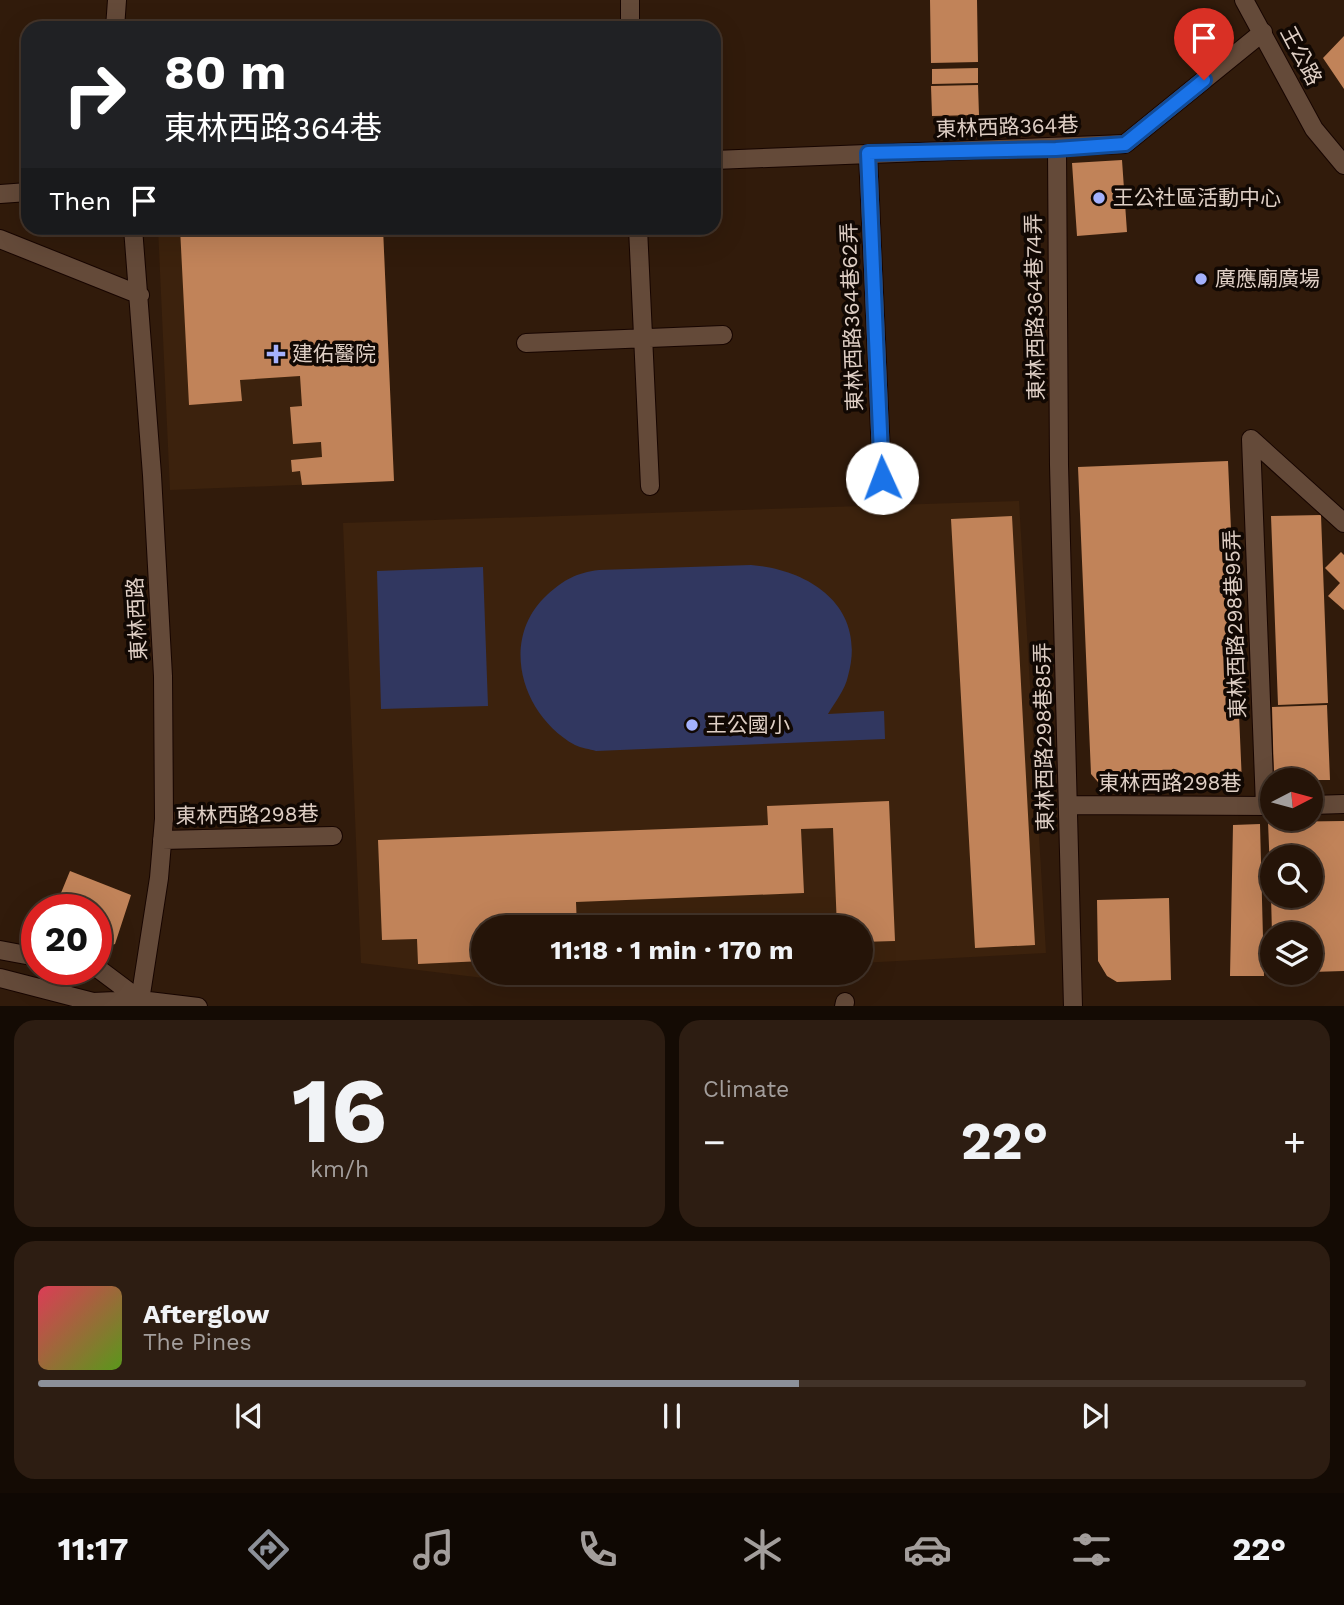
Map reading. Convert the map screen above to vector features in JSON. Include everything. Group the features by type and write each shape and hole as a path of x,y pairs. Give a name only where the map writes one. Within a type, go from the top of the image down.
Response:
{"street":[{"path":"115,21 117,0"},
{"path":"630,0 631,21"},
{"name":"王公路","path":"1244,0 1314,129 1344,165"},
{"name":"東林西路364巷","path":"721,160 1056,149 1125,144 1263,32"},
{"name":"東林西路364巷74弄","path":"1056,149 1059,466"},
{"name":"東林西路364巷62弄","path":"868,153 882,478"},
{"path":"0,194 21,192"},
{"name":"東林西路","path":"134,235 140,295 163,676 164,819 159,878 140,1003"},
{"path":"638,235 650,486"},
{"path":"0,239 140,295"},
{"path":"526,343 723,335"},
{"name":"東林西路298巷95弄","path":"1267,768 1251,439 1344,523"},
{"name":"東林西路298巷85弄","path":"1059,466 1073,1006"},
{"path":"1323,805 1344,804"},
{"name":"東林西路298巷","path":"1068,805 1260,806"},
{"name":"東林西路298巷","path":"162,840 333,836"},
{"path":"0,950 21,954"},
{"path":"0,978 93,1002 198,1006"},
{"path":"112,980 140,1003"}],"shaded area":[{"name":"建佑醫院","path":"158,235 383,235 394,481 170,490"},
{"name":"王公國小","path":"1019,501 1046,953 873,962 873,915 471,915 471,976 361,963 343,523"},
{"path":"751,565 773,568 814,584 830,597 842,612 849,631 852,652 847,681 828,714 884,711 885,739 596,751 575,745 556,732 541,715 530,696 523,675 521,654 524,633 532,613 559,585 577,575 599,570"},
{"path":"483,567 488,706 381,709 377,571"}],"building":[{"path":"930,0 977,0 978,62 931,63"},
{"path":"1344,36 1344,89 1323,58"},
{"path":"978,68 978,83 932,84 932,69"},
{"path":"978,85 979,115 932,116 931,86"},
{"name":"王公社區活動中心","path":"1122,160 1127,232 1077,236 1072,163"},
{"name":"建佑醫院","path":"180,235 383,235 394,481 302,485 300,471 292,472 291,460 322,457 321,442 293,444 290,407 302,406 300,376 240,380 242,401 189,405"},
{"path":"1228,461 1242,783 1104,789 1091,774 1078,467"},
{"path":"1321,515 1328,703 1278,705 1271,516"},
{"path":"1012,516 1035,945 975,948 951,519"},
{"path":"1341,552 1344,555 1344,610 1328,596 1340,583 1325,568"},
{"path":"1327,705 1330,780 1323,780 1323,768 1274,768 1272,707"},
{"path":"889,801 895,941 873,942 873,915 836,915 833,828 801,829 804,893 576,902 576,915 471,915 471,962 418,964 417,939 382,940 378,840 768,825 767,806"},
{"path":"1323,821 1344,821 1344,971 1323,972 1323,922 1272,922 1271,908 1323,908 1323,845 1269,845 1268,831 1323,831"},
{"path":"1260,824 1260,908 1262,908 1263,922 1260,922 1260,976 1230,976 1233,825"},
{"path":"70,871 131,895 115,944 112,945 112,894 61,894"},
{"path":"1169,898 1171,980 1117,982 1107,976 1098,961 1097,900"}],"place":[{"name":"王公社區活動中心","path":"1099,198"},
{"name":"廣應廟廣場","path":"1201,279"},
{"name":"建佑醫院","path":"276,354"},
{"name":"王公國小","path":"692,725"}],"route":[{"path":"882,478 868,153 1056,149 1125,144 1204,80"}]}
